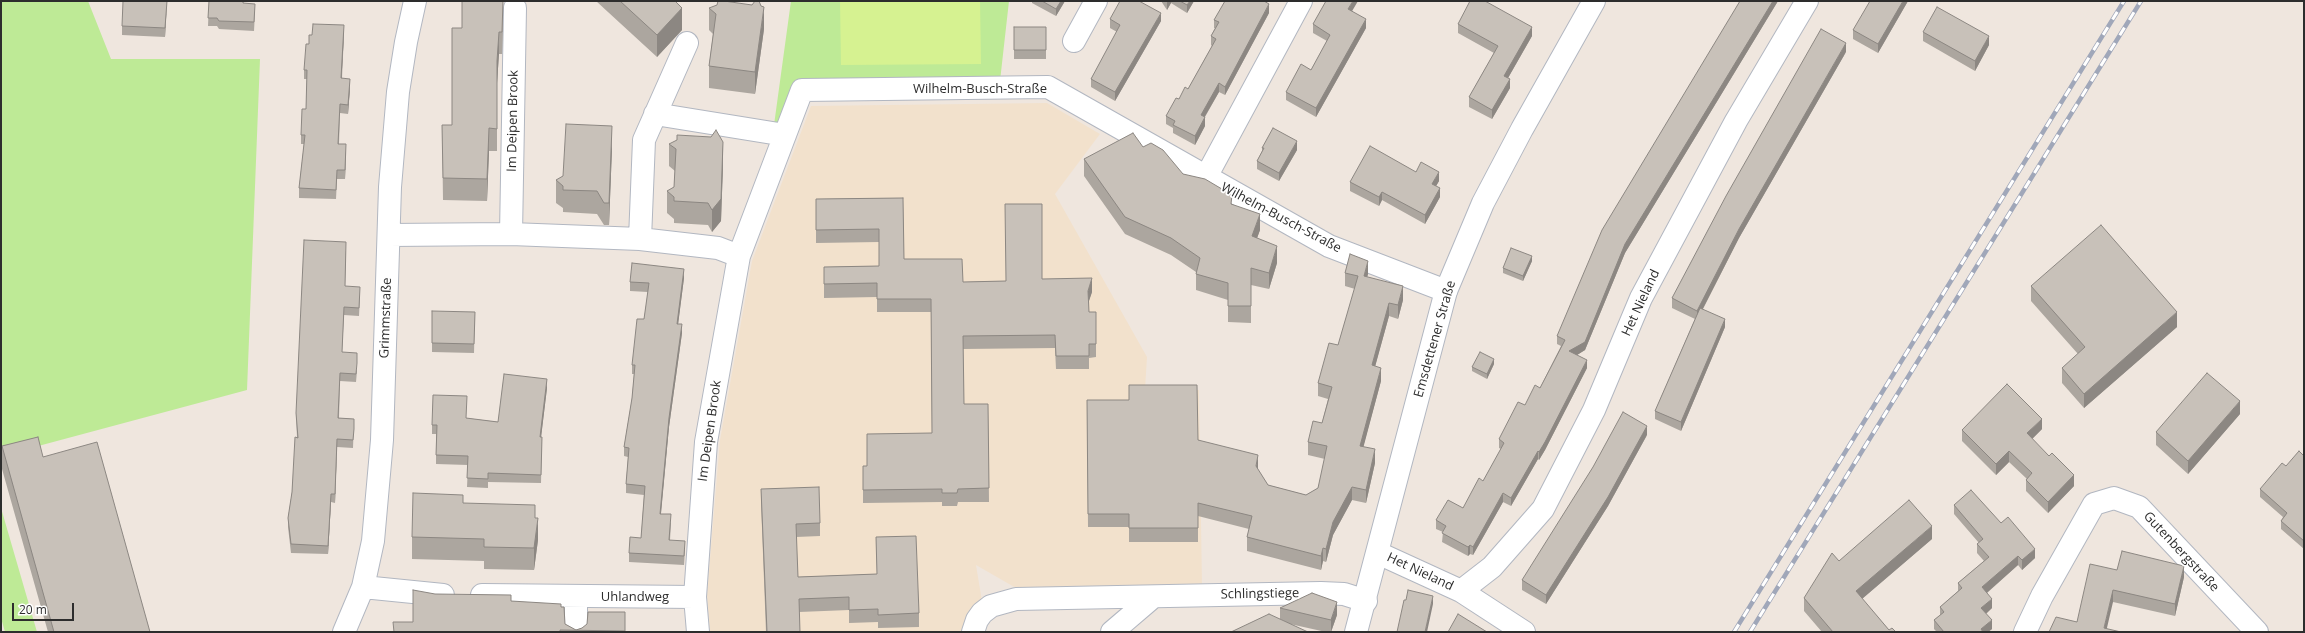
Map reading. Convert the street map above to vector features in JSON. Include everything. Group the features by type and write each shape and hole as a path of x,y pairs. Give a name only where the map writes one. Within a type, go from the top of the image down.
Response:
{"street":[{"name":"Grimmstraße","path":"344,632 363,587 373,541 382,440 390,187 398,92 406,42 415,1"},
{"path":"1074,41 1096,1"},
{"name":"Wilhelm-Busch-Straße","path":"1206,177 1301,1"},
{"name":"Emsdettener Straße","path":"1356,632 1366,601 1446,291 1483,203 1522,129 1594,1"},
{"name":"Het Nieland","path":"1461,591 1492,566 1543,509 1594,410 1641,298 1736,121 1807,1"},
{"name":"Im Deipen Brook","path":"511,234 515,8"},
{"path":"640,239 644,140 687,43"},
{"name":"Wilhelm-Busch-Straße","path":"802,90 1048,87 1329,246 1446,291"},
{"name":"Im Deipen Brook","path":"698,632 694,597 706,442 739,256 802,90"},
{"path":"655,114 785,135"},
{"path":"389,235 511,234 640,239 718,248 739,256"},
{"name":"Gutenbergstraße","path":"2025,632 2042,596 2094,504 2114,498 2139,507 2257,632"},
{"name":"Het Nieland","path":"1378,553 1461,591 1524,632"},
{"name":"Uhlandweg","path":"363,587 444,595 694,597"},
{"name":"Schlingstiege","path":"973,632 977,620 982,613 991,606 1016,599 1321,593 1344,594 1366,601"},
{"path":"576,597 576,632"},
{"path":"1112,632 1153,597"}],"shaded area":[{"path":"1047,103 1100,134 1055,194 1147,357 1145,389 1199,390 1202,587 1016,588 976,565 982,601 966,616 968,632 710,632 707,595 720,440 752,261 811,106"}],"green space":[{"path":"1,1 88,1 111,59 260,59 247,390 1,456"},
{"path":"791,1 1009,1 1000,81 809,83 797,130 774,125"},
{"path":"840,1 980,1 981,64 841,65"},
{"path":"1,508 37,632 5,632 1,618"}],"building":[{"path":"123,1 167,1 165,28 122,26"},
{"path":"209,1 243,1 243,3 255,4 254,22 219,21 217,18 208,18"},
{"path":"462,1 503,1 502,32 499,32 497,61 497,129 489,128 487,179 443,178 442,125 452,125 452,28 462,28"},
{"path":"620,1 675,1 682,8 657,35"},
{"path":"718,1 752,5 755,1 759,1 761,6 764,7 755,72 709,66 716,14 709,8 717,5"},
{"path":"1042,1 1061,1 1056,9"},
{"path":"1120,1 1139,1 1161,13 1115,92 1091,79 1120,25 1110,19"},
{"path":"1180,1 1190,1 1187,5"},
{"path":"1225,1 1264,1 1269,4 1225,87 1219,83 1201,115 1205,117 1195,136 1173,125 1175,121 1166,116 1176,98 1179,99 1185,87 1188,89 1216,39 1211,36 1219,22 1214,20"},
{"path":"1326,1 1353,1 1348,9 1366,19 1316,108 1286,92 1301,64 1311,70 1330,35 1313,24"},
{"path":"1470,1 1485,1 1532,27 1504,76 1510,79 1492,110 1469,97 1498,46 1458,24"},
{"path":"1740,1 1773,1 1625,244 1585,342 1569,351 1587,360 1545,442 1539,452 1538,451 1511,498 1503,493 1473,547 1470,545 1468,547 1442,533 1446,526 1436,520 1448,500 1463,508 1479,478 1483,481 1504,443 1499,439 1518,402 1525,405 1535,385 1540,388 1565,340 1557,336 1602,230"},
{"path":"1870,1 1903,1 1878,44 1853,30"},
{"path":"1937,7 1989,36 1975,61 1923,32"},
{"path":"313,24 344,25 341,78 350,79 348,105 340,104 338,144 346,144 345,170 337,170 336,190 299,188 305,135 301,135 302,109 306,109 307,70 304,70 306,44 309,44 309,35 312,35"},
{"path":"1014,27 1046,27 1046,50 1014,50"},
{"path":"1821,29 1846,43 1739,229 1697,311 1672,298 1726,196"},
{"path":"566,124 612,126 609,203 604,203 597,191 563,190 563,186 556,180 563,176"},
{"path":"1273,128 1297,141 1279,173 1257,161"},
{"path":"716,130 723,142 721,199 712,210 708,203 674,201 674,197 667,191 674,187 676,149 669,144 677,140 677,135 711,137"},
{"path":"1133,133 1143,147 1151,143 1163,150 1183,174 1205,179 1232,195 1231,204 1260,214 1252,236 1277,246 1269,273 1251,268 1251,306 1228,306 1228,283 1196,274 1200,258 1171,238 1125,217 1084,159"},
{"path":"1370,146 1416,172 1421,162 1439,172 1432,184 1440,188 1425,215 1382,192 1379,197 1350,182"},
{"path":"903,198 904,259 962,259 963,282 1006,281 1005,204 1042,204 1042,279 1092,278 1088,291 1089,312 1096,312 1096,344 1089,344 1089,356 1056,356 1055,335 963,336 964,404 988,404 989,488 958,489 957,493 942,493 942,489 863,490 863,466 867,466 867,434 932,433 931,299 877,299 877,283 824,284 824,267 879,266 879,229 816,230 816,199"},
{"path":"2101,225 2177,312 2084,394 2062,368 2085,347 2031,286"},
{"path":"304,240 346,242 345,286 360,287 359,308 344,307 342,352 357,353 357,363 356,374 340,373 338,418 354,419 354,429 353,440 337,439 335,494 331,494 328,546 291,544 288,518 292,492 295,437 298,438 296,413"},
{"path":"1511,248 1532,256 1523,276 1503,268"},
{"path":"1350,254 1368,261 1364,276 1403,286 1398,305 1389,303 1372,365 1381,368 1360,446 1375,449 1366,490 1352,487 1333,522 1326,549 1323,548 1321,556 1247,537 1252,516 1198,503 1198,528 1129,528 1129,514 1088,514 1087,400 1129,400 1129,385 1197,385 1198,440 1258,455 1256,466 1268,485 1306,495 1318,488 1327,446 1308,442 1313,421 1322,423 1332,387 1318,383 1329,343 1338,345 1358,276 1345,273"},
{"path":"632,263 684,269 677,324 682,324 669,418 660,514 671,514 669,540 685,541 684,556 629,553 630,537 641,538 645,486 626,484 629,448 624,447 632,398 635,365 632,365 637,319 644,319 649,283 630,282"},
{"path":"1700,308 1725,319 1681,422 1655,411"},
{"path":"432,311 475,312 474,344 432,343"},
{"path":"1480,352 1494,359 1487,374 1472,367"},
{"path":"2207,373 2240,401 2188,461 2156,432"},
{"path":"504,374 547,379 540,437 542,437 541,475 488,473 488,479 467,478 468,456 436,455 437,425 432,425 433,395 467,396 466,418 498,422"},
{"path":"2007,384 2042,419 2027,433 2049,456 2052,453 2074,475 2048,502 2026,480 2032,473 2009,451 1996,464 1962,430"},
{"path":"1623,412 1647,426 1608,497 1546,595 1522,580 1593,467"},
{"path":"38,437 43,457 97,442 150,632 54,632 2,446"},
{"path":"2299,451 2304,456 2304,541 2281,521 2287,513 2260,489 2282,463 2286,466"},
{"path":"819,487 820,523 796,524 798,577 877,574 876,537 916,536 919,613 878,615 878,609 849,610 849,597 799,599 800,632 767,632 761,489"},
{"path":"1971,490 2001,523 2008,517 2035,549 2022,560 2018,556 1982,587 1992,599 1981,608 1992,620 1981,629 1983,632 1944,632 1934,620 1944,612 1940,607 1962,588 1958,583 1989,557 1977,544 1983,539 1954,505"},
{"path":"413,493 463,495 463,503 535,505 535,518 538,518 534,548 484,547 484,539 412,537"},
{"path":"1909,500 1932,526 1856,591 1889,630 1892,628 1896,632 1833,632 1804,598 1832,553 1839,561"},
{"path":"2122,551 2184,566 2175,604 2113,590 2104,628 2121,632 2049,632 2056,617 2077,622 2090,564 2117,570"},
{"path":"413,590 435,594 511,595 511,601 561,604 561,607 564,607 565,624 576,630 587,624 588,612 625,612 625,631 560,630 560,632 394,632 393,622 413,622"},
{"path":"1408,590 1433,596 1425,632 1397,632 1404,600 1406,600"},
{"path":"1312,593 1337,602 1331,620 1280,608"},
{"path":"1269,614 1308,632 1231,632"},
{"path":"1458,614 1487,632 1448,632"}],"railway":[{"path":"1734,632 2124,1"},
{"path":"1750,632 2141,1"}]}
